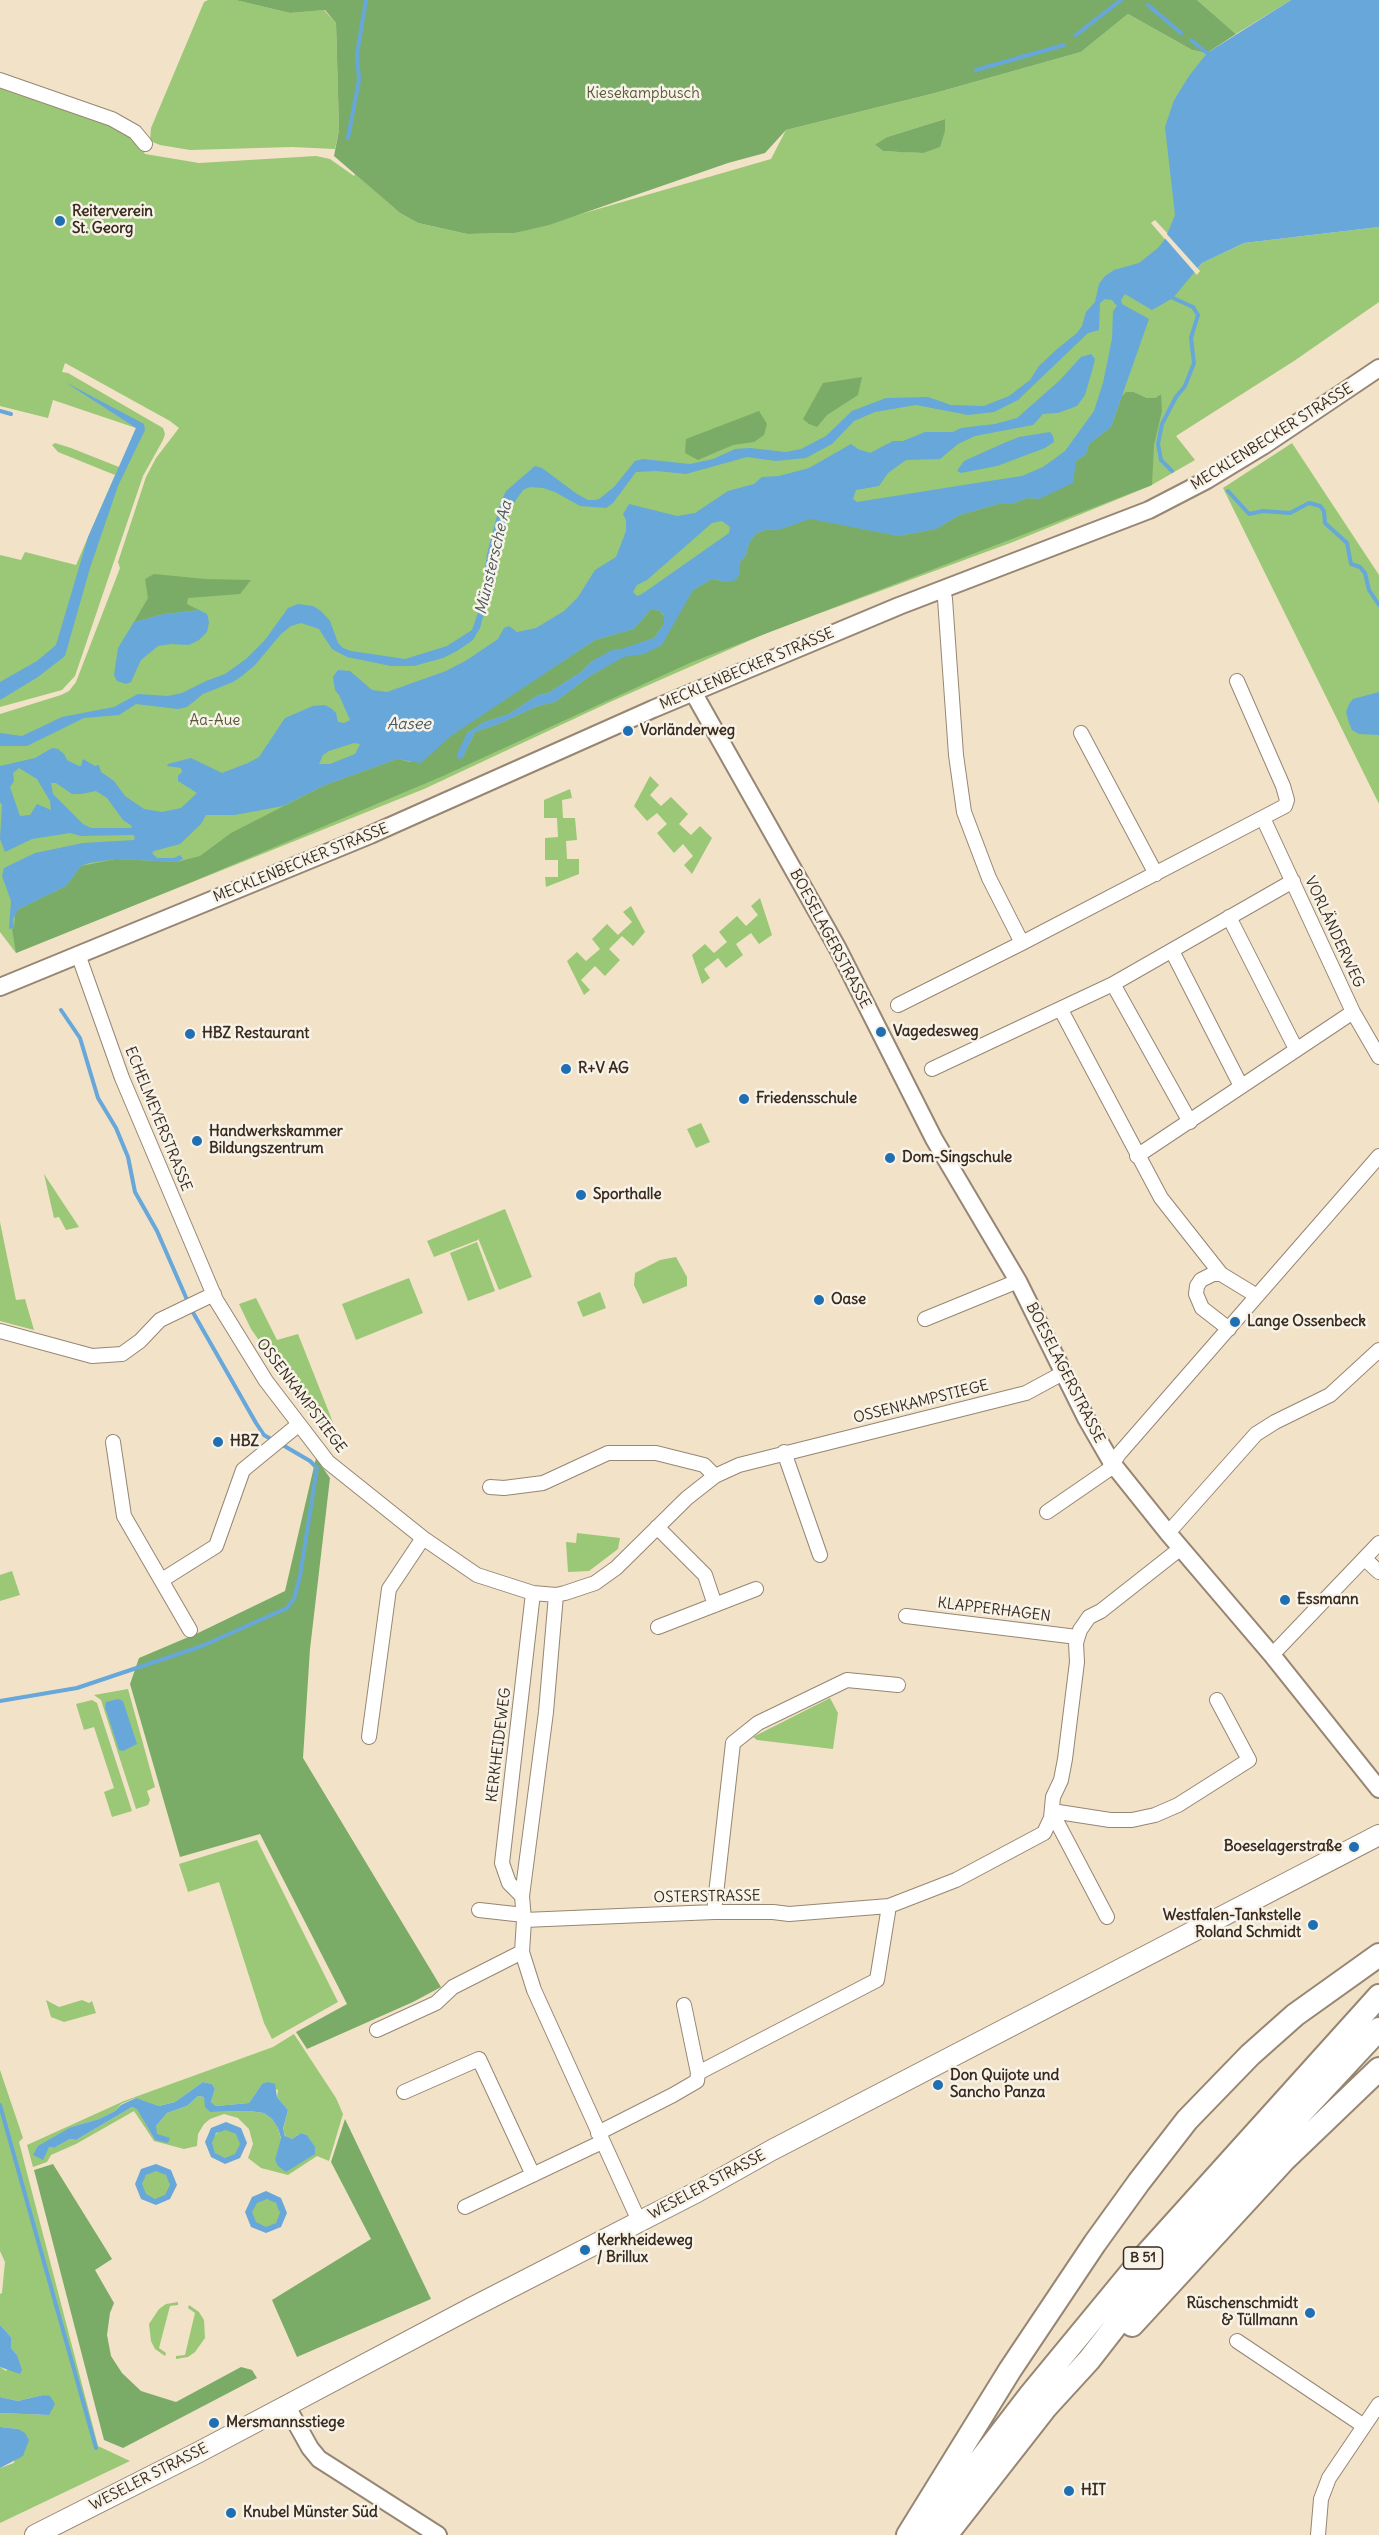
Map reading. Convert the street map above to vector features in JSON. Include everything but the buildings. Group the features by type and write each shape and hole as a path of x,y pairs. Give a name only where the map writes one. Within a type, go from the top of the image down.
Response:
{"highway":[{"path":"908,2535 1010,2370 1095,2242 1187,2120 1250,2055 1295,2015 1379,1955"},
{"name":"B 51","path":"923,2535 1031,2394 1143,2258 1379,1996"},
{"name":"B 51","path":"946,2535 1046,2407 1089,2360 1144,2288 1208,2213 1379,2029"},
{"name":"B 51","path":"1089,2360 1134,2323 1285,2159 1379,2069"}],"main road":[{"name":"WESELER STRASSE","path":"35,2535 199,2452 930,2067 1379,1835"}],"street":[{"path":"0,80 112,119 135,132 145,144"},
{"name":"MECKLENBECKER STRASSE","path":"0,987 370,835 693,692 899,606 1149,510 1207,480 1263,446 1379,368"},
{"path":"943,591 956,756 963,812 989,878 1022,943"},
{"path":"898,1005 1285,806 1286,794 1237,681"},
{"name":"BOESELAGERSTRASSE","path":"693,692 838,949 934,1139 1018,1281 1063,1373 1112,1463 1272,1655 1379,1789"},
{"path":"1081,733 1156,874"},
{"name":"VORLÄNDERWEG","path":"1263,818 1353,1011 1379,1057"},
{"path":"932,1069 1113,984 1293,881"},
{"path":"1229,917 1296,1049"},
{"path":"1172,951 1241,1086"},
{"name":"ECHELMEYERSTRASSE","path":"78,954 122,1078 214,1294"},
{"path":"1113,984 1190,1122"},
{"path":"1061,1010 1161,1198 1221,1274 1257,1296"},
{"path":"1137,1156 1353,1011"},
{"path":"1047,1512 1108,1470 1379,1155"},
{"path":"1221,1274 1213,1274 1201,1280 1196,1294 1202,1308 1229,1329"},
{"path":"925,1319 1018,1281"},
{"path":"0,1331 92,1356 122,1354 140,1341 160,1320 214,1294"},
{"name":"OSSENKAMPSTIEGE","path":"214,1294 293,1428 328,1462 423,1538 477,1575 533,1593 556,1595 595,1583 616,1568 687,1498 715,1476 739,1465 1026,1393 1063,1373"},
{"path":"1168,1533 1256,1434 1330,1395 1379,1350"},
{"path":"162,1580 216,1546 243,1470 293,1428"},
{"path":"113,1442 124,1516 190,1630"},
{"path":"784,1452 820,1556"},
{"path":"490,1487 543,1484 608,1453 666,1455 704,1465 715,1476"},
{"path":"657,1527 705,1575 715,1605"},
{"path":"369,1737 389,1589 423,1538"},
{"path":"1272,1655 1379,1543"},
{"path":"1077,1636 1089,1617 1101,1611 1181,1548"},
{"path":"1365,1558 1379,1572"},
{"path":"658,1627 756,1589"},
{"name":"KERKHEIDEWEG","path":"522,1896 509,1884 502,1863 533,1593"},
{"name":"KERKHEIDEWEG","path":"556,1595 546,1712 522,1896 524,1918 522,1952 534,1990 639,2221"},
{"name":"KLAPPERHAGEN","path":"906,1616 965,1621 1077,1636"},
{"name":"OSTERSTRASSE","path":"524,1918 714,1912 789,1914 889,1906 956,1880 1008,1854 1044,1833 1051,1815 1053,1797 1061,1780 1065,1759 1077,1662 1077,1636"},
{"path":"714,1912 733,1743 758,1723 847,1680 898,1685"},
{"path":"1051,1815 1110,1820 1132,1820 1155,1815 1178,1805 1250,1761 1217,1700"},
{"path":"1051,1815 1058,1824 1107,1917"},
{"path":"465,2207 533,2175 698,2077 877,1980 889,1906"},
{"path":"479,1910 524,1918"},
{"path":"377,2030 436,2002 453,1987 522,1952"},
{"path":"684,2004 698,2077"},
{"path":"404,2092 479,2059 533,2175"},
{"path":"1237,2342 1364,2426"},
{"path":"1318,2535 1322,2499 1329,2478 1379,2404"},
{"path":"286,2405 310,2448 319,2459 438,2535"}],"green space":[{"path":"235,0 290,13 324,10 336,23 339,130 335,149 292,147 190,150 150,141 151,128 204,2"},
{"name":"Kiesekampbusch","path":"235,0 1197,0 1236,34 1207,53 1192,50 1128,14 1081,52 935,93 786,130 765,153 728,163 549,225 515,233 467,234 418,223 400,213 334,156 339,130 336,23 325,10 290,13"},
{"path":"1197,0 1291,0 1236,34"},
{"name":"Aa-Aue","path":"1128,14 1192,50 1207,53 1174,100 1175,216 1168,234 1155,220 1151,223 1194,273 1202,263 1244,243 1379,227 1379,302 1294,361 1176,436 1195,460 1150,486 1013,542 769,632 610,702 424,789 16,953 0,932 0,714 61,695 69,691 76,682 120,568 118,562 146,477 156,458 179,428 65,363 62,372 68,373 163,428 165,434 143,476 75,676 62,690 0,707 0,555 21,560 25,552 76,565 115,475 58,452 52,445 55,443 71,448 119,467 136,428 53,400 48,418 0,406 0,78 112,119 139,142 145,154 199,163 316,156 330,159 354,176 355,174 400,213 418,223 467,234 515,233 771,159 786,130 935,93 1081,52","holes":["945,119 923,153 883,151 876,146 887,137","1134,392 1147,398 1155,398 1161,394 1157,430"]},
{"path":"945,119 945,131 940,147 923,153 883,151 875,145 887,137"},
{"path":"862,377 858,395 827,415 817,427 803,419 823,383"},
{"path":"1126,392 1134,392 1147,398 1155,398 1161,394 1162,411 1154,445 1152,485 692,662 443,776 16,953 12,929 15,914 19,909 66,886 81,866 116,859 177,862 200,856 231,833 323,786 397,759 410,762 595,640 634,629 651,609 660,611 664,616 664,624 654,638 592,661 581,672 548,693 538,695 509,714 484,722 467,733 463,757 475,732 538,706 555,702 590,676 624,656 644,654 680,611 693,590 712,579 727,582 740,573 740,562 746,555 749,543 757,533 781,529 810,518 898,536 936,529 960,515 998,504 1012,504 1027,498 1039,499 1073,476 1076,461 1086,454 1089,444 1111,427 1122,396"},
{"path":"759,411 767,424 764,435 754,442 733,445 698,460 685,453 686,439"},
{"path":"1292,443 1379,575 1379,804 1223,488"},
{"path":"154,574 205,579 251,580 240,594 188,598 187,604 199,610 164,614 134,622 148,598 145,579"},
{"path":"650,776 659,785 650,795 661,806 671,797 688,814 679,824 691,835 700,826 712,838 692,874 684,865 693,856 683,844 674,853 657,833 667,824 657,813 647,821 634,806"},
{"path":"570,789 572,798 562,800 563,818 575,818 577,840 566,841 567,859 579,859 579,874 546,887 545,877 558,877 558,860 545,860 545,838 558,837 557,818 544,818 544,800"},
{"path":"760,898 772,935 759,944 751,933 736,944 743,955 726,968 718,958 704,969 710,978 702,984 692,955 705,944 714,953 727,942 719,932 737,916 746,926 758,915 751,906"},
{"path":"631,906 645,932 633,946 622,936 609,949 620,960 605,976 595,966 581,980 590,990 584,995 567,961 577,952 586,961 600,949 592,939 607,924 618,935 632,922 623,912"},
{"path":"701,1123 710,1142 696,1148 687,1129"},
{"path":"44,1174 79,1227 66,1230 59,1217 54,1218"},
{"path":"505,1209 532,1277 499,1290 478,1238 478,1240 434,1257 427,1241"},
{"path":"0,1222 16,1300 25,1299 34,1330 0,1321"},
{"path":"477,1242 495,1291 468,1301 450,1253"},
{"path":"676,1257 687,1277 687,1286 643,1304 634,1285 635,1273 660,1260"},
{"path":"409,1278 423,1313 356,1340 342,1304"},
{"path":"600,1292 606,1308 583,1317 577,1302"},
{"path":"256,1298 277,1340 298,1334 334,1425 322,1431 251,1329 239,1304"},
{"path":"316,1458 330,1478 310,1649 303,1758 441,1987 413,2002 307,2049 296,2032 347,2004 260,1834 180,1857 130,1684 139,1658 198,1633 285,1591"},
{"path":"577,1533 620,1538 618,1549 589,1571 568,1572 566,1542 576,1543"},
{"path":"12,1571 20,1595 0,1601 0,1575"},
{"path":"128,1689 155,1787 147,1791 150,1800 148,1805 136,1809 101,1700 94,1695"},
{"path":"830,1698 838,1713 833,1749 757,1740 753,1737"},
{"path":"92,1700 97,1703 132,1811 112,1817 104,1792 114,1788 94,1727 84,1730 76,1704"},
{"path":"257,1840 338,2002 272,2039 264,2023 219,1882 188,1892 179,1864"},
{"path":"46,2000 59,2007 82,2000 89,2003 92,2001 96,2013 64,2022 51,2017"},
{"path":"294,2034 336,2098 343,2114 329,2161 317,2156 288,2175 261,2168 248,2158 253,2144 249,2129 238,2118 224,2114 204,2124 198,2134 197,2146 184,2149 154,2141 134,2111 76,2144 51,2155 47,2162 33,2167 27,2145 124,2101 273,2047","holes":["203,2082 212,2084 215,2089 211,2102 216,2106 249,2103 262,2084 278,2090 277,2097 288,2110 283,2130 286,2137 292,2139 301,2133 307,2135 315,2148 275,2161 281,2139 272,2119 264,2113 249,2111 210,2112 204,2097 198,2096 187,2106 167,2113 156,2126 155,2140 137,2108 132,2107 76,2140 70,2139 54,2148 49,2147 71,2127 99,2119 115,2111 121,2104 135,2098 159,2106 175,2102"]},
{"path":"0,2070 23,2138 19,2142 98,2446 130,2461 0,2523 0,2468 14,2463 18,2429 0,2427 0,2413 49,2415 50,2397 43,2395 18,2401 0,2397 0,2367 6,2371 17,2355 11,2348 11,2337 0,2325 0,2294 2,2293 5,2262 0,2251"},
{"path":"345,2119 431,2299 297,2357 272,2300 371,2239 331,2162"},
{"path":"226,2130 236,2134 240,2144 236,2154 226,2158 216,2154 212,2144 216,2134"},
{"path":"53,2164 112,2259 95,2270 114,2303 107,2335 111,2356 122,2373 141,2391 176,2402 241,2367 252,2370 257,2378 123,2448 104,2440 34,2170"},
{"path":"156,2171 166,2175 170,2185 166,2195 156,2199 146,2195 142,2185 146,2175"},
{"path":"266,2199 276,2203 280,2213 276,2223 266,2227 256,2223 252,2213 256,2203"},
{"path":"178,2302 178,2305 170,2306 159,2348 166,2353 165,2356 155,2349 151,2341 149,2324 159,2309 166,2304"},
{"path":"189,2305 199,2312 204,2320 205,2338 195,2352 188,2357 176,2359 176,2356 185,2355 195,2313 188,2308"}],"water":[{"path":"1291,0 1379,0 1379,227 1244,243 1202,263 1173,298 1152,310 1125,294 1121,300 1122,304 1149,319 1111,427 1089,444 1086,454 1076,461 1073,483 1039,499 1027,498 1012,504 998,504 960,515 936,529 898,536 810,519 781,529 757,533 749,543 746,555 740,562 740,573 736,580 727,582 712,579 693,590 662,645 644,654 624,657 590,676 555,702 538,706 475,732 463,757 459,760 457,754 467,733 484,722 509,714 538,695 548,693 581,672 592,661 614,649 621,649 654,638 664,624 664,615 660,611 651,609 634,629 595,640 451,736 421,763 397,759 323,786 283,806 235,815 206,815 201,824 180,844 152,853 157,858 174,858 180,855 183,859 177,862 116,859 81,866 66,886 19,909 13,919 14,928 9,929 11,901 2,876 4,868 35,853 83,843 134,840 135,837 133,835 81,836 70,833 32,839 5,852 0,839 2,805 0,802 0,766 35,758 52,748 58,749 67,760 79,766 83,759 95,766 99,765 101,772 114,781 125,796 144,809 162,812 181,808 197,793 178,781 178,776 182,772 181,768 167,766 168,764 191,758 222,773 248,763 259,757 285,718 313,706 325,705 332,709 336,713 338,722 344,723 350,720 335,690 333,677 338,670 350,671 372,690 387,692 446,671 467,660 498,639 504,628 509,626 517,632 536,628 564,611 578,597 595,570 616,557 626,531 626,520 623,514 629,504 677,516 695,513 728,491 754,484 762,477 779,476 809,468 851,444 870,453 893,441 903,441 925,432 953,432 961,428 995,424 1017,418 1059,381 1081,357 1091,354 1095,359 1092,371 1085,395 1077,406 1058,413 1043,414 1033,425 975,436 958,444 940,459 906,460 888,473 879,486 856,490 853,499 857,502 1022,476 1043,467 1065,451 1094,411 1103,383 1112,339 1113,311 1117,306 1112,300 1105,299 1100,303 1099,330 1088,333 1018,400 994,412 968,415 916,405 875,412 854,421 832,444 806,458 776,461 747,457 686,474 657,471 636,472 613,503 606,508 580,506 543,488 530,487 523,490 509,510 503,545 480,628 473,640 443,658 414,666 391,666 347,657 332,649 319,629 301,623 291,626 281,634 255,665 242,676 203,694 187,707 178,709 136,704 119,715 84,718 27,746 0,746 0,733 22,736 62,717 114,707 138,694 168,696 182,693 225,674 246,659 265,640 288,608 298,604 313,606 321,611 330,621 338,643 351,651 405,659 447,646 472,630 480,607 487,554 500,504 506,491 535,466 542,468 577,494 588,500 595,500 614,487 635,461 643,459 690,464 713,459 735,449 750,448 786,452 801,449 826,436 852,411 886,398 928,397 951,405 984,406 1009,396 1030,380 1039,366 1077,333 1082,326 1086,312 1095,302 1099,284 1105,276 1114,270 1139,263 1158,248 1165,239 1175,215 1165,127 1174,100 1207,53","holes":["722,521 730,527 729,533 642,594 637,596 633,592 637,585 647,580 712,523","354,743 360,744 355,754 330,764 319,764 323,755","19,768 37,779 50,801 51,810 37,804 30,815 20,816 10,787 14,781 13,773","51,783 56,783 72,794 96,791 107,798 123,820 132,826 131,828 91,828 83,824 53,794"]},
{"path":"65,382 144,424 145,430 118,486 90,568 65,656 38,677 0,700 0,682 37,661 56,645 88,537 136,428"},
{"path":"1050,432 1054,442 1045,448 997,466 961,473 957,471 964,461 1004,443 1019,437"},
{"path":"199,610 207,614 209,622 207,632 199,640 189,645 158,646 141,660 131,682 126,684 117,681 114,675 118,648 134,622 164,614"},
{"path":"1379,692 1379,735 1359,734 1352,730 1346,712 1349,704 1353,699"},
{"path":"118,1699 123,1701 137,1744 123,1751 119,1750 105,1707 106,1702"},
{"path":"203,2082 212,2084 215,2089 211,2102 216,2106 249,2103 262,2084 268,2082 275,2084 277,2097 288,2110 283,2129 285,2136 292,2139 301,2133 307,2135 315,2147 315,2154 286,2172 278,2166 275,2160 281,2138 272,2119 264,2113 249,2111 210,2112 205,2107 204,2097 198,2096 187,2106 167,2113 156,2126 157,2134 170,2138 168,2143 155,2140 137,2109 132,2107 76,2140 70,2139 54,2148 49,2147 43,2160 33,2155 38,2146 71,2127 99,2119 136,2098 159,2106 175,2102"},
{"path":"226,2122 241,2128 247,2143 240,2158 225,2164 211,2157 205,2142 211,2128","holes":["226,2130 236,2134 240,2144 235,2154 225,2158 215,2153 212,2143 216,2133"]},
{"path":"156,2164 171,2170 177,2185 170,2199 156,2205 141,2199 135,2184 141,2169","holes":["156,2171 166,2175 170,2185 165,2195 155,2199 146,2194 142,2184 146,2175"]},
{"path":"266,2191 281,2198 287,2213 281,2227 266,2233 251,2227 245,2212 252,2197","holes":["267,2199 276,2203 280,2213 276,2223 266,2227 256,2222 252,2212 257,2203"]},
{"path":"0,2325 11,2337 11,2348 17,2355 22,2370 20,2374 0,2367"},
{"path":"43,2395 50,2396 55,2404 49,2415 0,2413 0,2397 18,2401"},
{"path":"0,2427 18,2429 25,2433 29,2440 23,2456 0,2468"}],"pier":[{"path":"1165,232 1200,271 1197,275 1163,236"}],"waterway":[{"path":"348,138 359,80 357,54 366,0"},
{"path":"1076,35 1121,0"},
{"path":"1148,5 1181,33"},
{"path":"1191,40 1207,53"},
{"path":"976,70 1064,45"},
{"path":"1172,471 1161,460 1158,444 1162,424 1176,397 1185,386 1194,363 1191,338 1198,315 1193,307 1173,298"},
{"path":"0,411 11,414"},
{"path":"1228,491 1249,514 1263,511 1290,513 1309,503 1320,506 1324,511 1325,523 1347,543 1351,564 1360,567 1365,573 1369,590 1379,605"},
{"path":"61,1010 80,1038 98,1098 116,1128 128,1157 135,1192 157,1231 188,1302"},
{"path":"191,1309 256,1423 264,1435 274,1441"},
{"path":"0,1701 77,1688 202,1646 287,1608 294,1599 300,1576 317,1468 310,1461 281,1444"},
{"path":"0,2105 96,2448"}],"place":[{"name":"Reiterverein St. Georg","path":"60,221"},
{"name":"Vorländerweg","path":"628,731"},
{"name":"Vagedesweg","path":"881,1032"},
{"name":"HBZ Restaurant","path":"190,1034"},
{"name":"R+V AG","path":"566,1069"},
{"name":"Friedensschule","path":"744,1099"},
{"name":"Handwerkskammer Bildungszentrum","path":"197,1141"},
{"name":"Dom-Singschule","path":"890,1158"},
{"name":"Sporthalle","path":"581,1195"},
{"name":"Oase","path":"819,1300"},
{"name":"Lange Ossenbeck","path":"1235,1322"},
{"name":"HBZ","path":"218,1442"},
{"name":"Essmann","path":"1285,1600"},
{"name":"Boeselagerstraße","path":"1354,1847"},
{"name":"Westfalen-Tankstelle Roland Schmidt","path":"1313,1925"},
{"name":"Don Quijote und Sancho Panza","path":"938,2085"},
{"name":"Kerkheideweg / Brillux","path":"585,2250"},
{"name":"Rüschenschmidt & Tüllmann","path":"1310,2313"},
{"name":"Mersmannsstiege","path":"214,2423"},
{"name":"HIT","path":"1069,2491"},
{"name":"Knubel Münster Süd","path":"231,2513"}],"water label":[{"name":"Münstersche Aa","path":"494,558"},
{"name":"Aasee","path":"409,724"}]}
